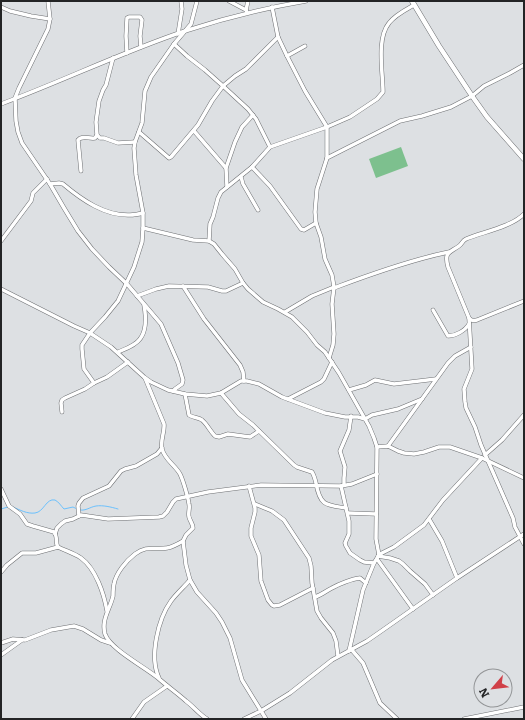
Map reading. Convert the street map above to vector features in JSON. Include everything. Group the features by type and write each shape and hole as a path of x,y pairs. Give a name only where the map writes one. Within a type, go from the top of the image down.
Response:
{"street":[{"path":"48,1 50,19 48,29 15,98 18,132 22,143 47,179 78,231 92,250 127,284 161,324 178,363 183,382 173,392"},
{"path":"178,34 181,20 181,1"},
{"path":"94,383 84,369 82,345 90,333 112,310 118,301 127,284 141,249 143,236 143,213 136,175 134,148 142,123 145,91 151,77 174,44 189,27 197,1"},
{"path":"229,1 247,11"},
{"path":"247,11 248,1"},
{"path":"276,1 277,6"},
{"path":"1,104 112,58 185,31 247,11 306,1"},
{"path":"209,241 209,228 216,203 221,192 252,167 270,147 327,127 350,117 381,95 383,92 381,46 386,27 394,18 413,3 472,96 524,159"},
{"path":"1,6 10,11 50,19"},
{"path":"272,7 278,37 304,91 327,127 327,158 317,189 314,212 325,259 332,275 334,287 332,304 334,340 329,358"},
{"path":"127,53 127,18 129,17 140,17 142,20 140,36 141,48"},
{"path":"139,132 169,158 194,131 223,86 246,69 278,37"},
{"path":"174,44 223,86 253,115 270,147"},
{"path":"287,56 305,46"},
{"path":"97,135 96,122 99,101 106,85 112,58"},
{"path":"327,158 400,121 451,107 472,96 484,86 524,65"},
{"path":"227,187 226,168 237,137 242,127 253,115"},
{"path":"194,131 226,168"},
{"path":"97,135 100,138 118,143 135,142"},
{"path":"81,171 78,140 82,137 94,138 97,135"},
{"path":"252,167 270,186 301,229 304,230 316,224"},
{"path":"241,177 243,184 258,210"},
{"path":"1,241 31,201 33,193 47,179"},
{"path":"50,184 63,184 88,202 101,209 114,213 130,215 143,213"},
{"path":"285,312 312,296 334,287 368,275 449,252 460,245 463,240 508,224 517,220 524,214"},
{"path":"143,228 193,240 209,241 214,244 235,269 248,289 263,302 285,312 299,324 316,345 325,352 365,419 374,438 377,447 376,539 378,557 413,609"},
{"path":"449,252 447,262 469,318 472,369 464,386 463,393 466,408 524,544"},
{"path":"137,296 162,287 208,287 222,291 243,283"},
{"path":"183,286 204,319 240,365 243,372 244,381"},
{"path":"1,289 90,333 118,352 144,377 164,389 173,392 208,396 221,393 234,384 244,381 259,384 282,397 325,413 365,419 372,415 398,409 422,399"},
{"path":"469,318 474,321 524,301"},
{"path":"118,352 129,347 140,339 146,320 143,304"},
{"path":"433,310 448,336 453,336 465,329 469,323"},
{"path":"388,446 452,359 471,347"},
{"path":"62,412 62,400 113,374 128,362"},
{"path":"288,399 321,382 332,362"},
{"path":"144,377 164,424 162,448 166,457 181,475 189,503 189,516 193,528 186,535 183,542 186,565 190,580 197,592 222,622 230,638 242,680 266,719"},
{"path":"348,390 366,385 375,380 394,384 436,379"},
{"path":"221,393 239,414 253,425 297,467 312,472 315,477 321,500 325,504 346,508"},
{"path":"185,394 189,415 202,420 215,436 219,437 228,434 250,437 259,432"},
{"path":"485,455 502,440 524,414"},
{"path":"351,416 349,430 340,451 345,467 343,486 349,521 349,534 345,543 347,550 360,560 374,563"},
{"path":"377,447 388,446 398,451 414,454 439,447 450,447 482,458 524,478"},
{"path":"79,516 78,506 83,498 109,486 121,471 136,466 157,454 162,448"},
{"path":"350,650 363,590 378,557 424,525 446,496 482,458"},
{"path":"58,547 56,544 55,534 57,528 65,521 79,516 84,515 108,519 160,517 164,516 176,499 208,492 271,484 343,486 377,474"},
{"path":"249,486 255,504 251,536 259,555 261,581 270,603 274,606 280,605 313,588"},
{"path":"1,489 9,506 20,514 27,524 52,531 55,534"},
{"path":"255,504 272,511 281,517 309,558 316,608 331,629 338,656"},
{"path":"348,513 376,514"},
{"path":"429,519 442,541 457,578"},
{"path":"244,719 261,711 290,693 338,656 380,632 457,578 524,534"},
{"path":"183,542 168,548 146,549 140,551 122,567 115,579 112,598 104,621 104,630 106,638 111,644 159,679 207,719"},
{"path":"1,572 22,553 36,553 58,547 81,558 91,569 103,593 107,611"},
{"path":"378,557 390,558 399,561 425,584 433,595"},
{"path":"315,597 356,579 360,578 366,583"},
{"path":"159,679 156,671 155,652 161,620 171,601 190,580"},
{"path":"1,655 22,640 51,630 74,626 84,629 101,640 111,644"},
{"path":"1,643 13,640 22,640"},
{"path":"350,650 363,664 380,703 397,719"},
{"path":"132,719 144,702 167,686"},
{"path":"464,719 524,707"}],"green space":[{"path":"401,147 408,166 376,178 369,159"}],"waterway":[{"path":"13,507 26,512 35,513 41,510 49,501 55,500 64,509 73,507 77,509"},
{"path":"80,510 94,506 107,506 118,509"},
{"path":"1,509 8,507"}]}
